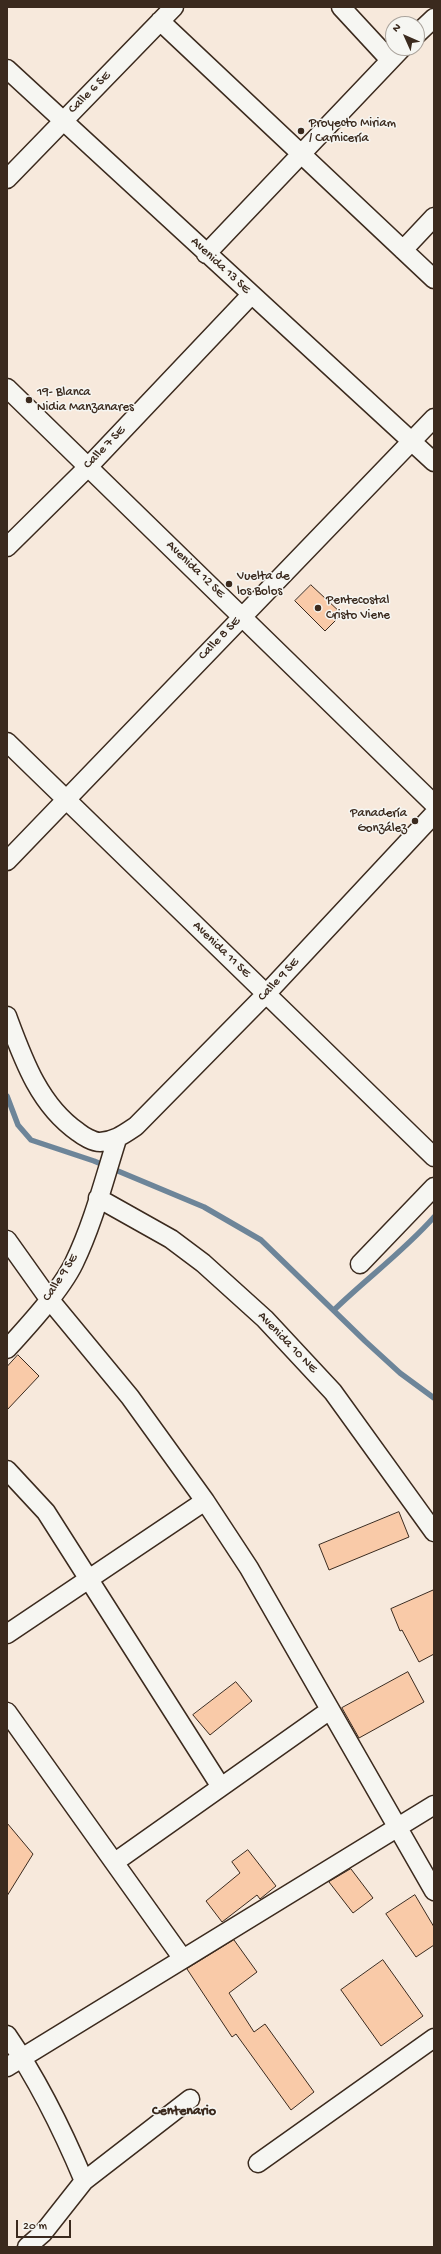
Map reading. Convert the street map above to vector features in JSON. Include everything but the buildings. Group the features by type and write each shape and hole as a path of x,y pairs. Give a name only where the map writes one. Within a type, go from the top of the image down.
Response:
{"street":[{"name":"Calle 6 SE","path":"7,179 174,7"},
{"path":"341,7 385,45"},
{"path":"425,26 434,18"},
{"path":"160,21 434,279"},
{"path":"206,254 394,56"},
{"name":"Avenida 13 SE","path":"7,69 206,254 434,462"},
{"path":"403,250 434,217"},
{"name":"Calle 7 SE","path":"7,547 88,466 251,295"},
{"name":"Avenida 12 SE","path":"7,388 434,804"},
{"name":"Calle 8 SE","path":"7,861 434,418"},
{"name":"Avenida 11 SE","path":"7,742 434,1157"},
{"name":"Calle 9 SE","path":"7,1349 49,1299 74,1264 86,1237 114,1146 136,1126 266,994 434,814"},
{"path":"7,1016 22,1057 47,1104 64,1123 82,1135 98,1142 114,1146"},
{"path":"360,1264 434,1187"},
{"name":"Avenida 10 NE","path":"98,1198 171,1239 202,1263 266,1319 333,1392 434,1532"},
{"path":"7,1240 49,1299 130,1397 205,1501 249,1568 434,1891"},
{"path":"7,1470 46,1512 221,1787"},
{"path":"7,1634 205,1501"},
{"path":"115,1862 330,1710"},
{"path":"7,1712 183,1959"},
{"path":"7,2067 22,2056 398,1828 434,1804"},
{"path":"7,2035 22,2056 70,2149 84,2181"},
{"path":"258,2164 434,2038"},
{"path":"27,2247 43,2233 84,2181 190,2098"}],"waterway":[{"path":"7,1096 18,1125 31,1140 94,1161 204,1207 261,1240 400,1373 434,1398"},
{"path":"334,1310 398,1253 434,1217"}],"place":[{"name":"Proyecto Miriam / Carnicería","path":"301,131"},
{"name":"19- Blanca Nidia Manzanares","path":"29,400"},
{"name":"Vuelta de los Bolos","path":"229,584"},
{"name":"Pentecostal Cristo Viene","path":"318,608"},
{"name":"Panadería González","path":"415,821"}],"district":[{"name":"Centenario","path":"184,2112"}]}
